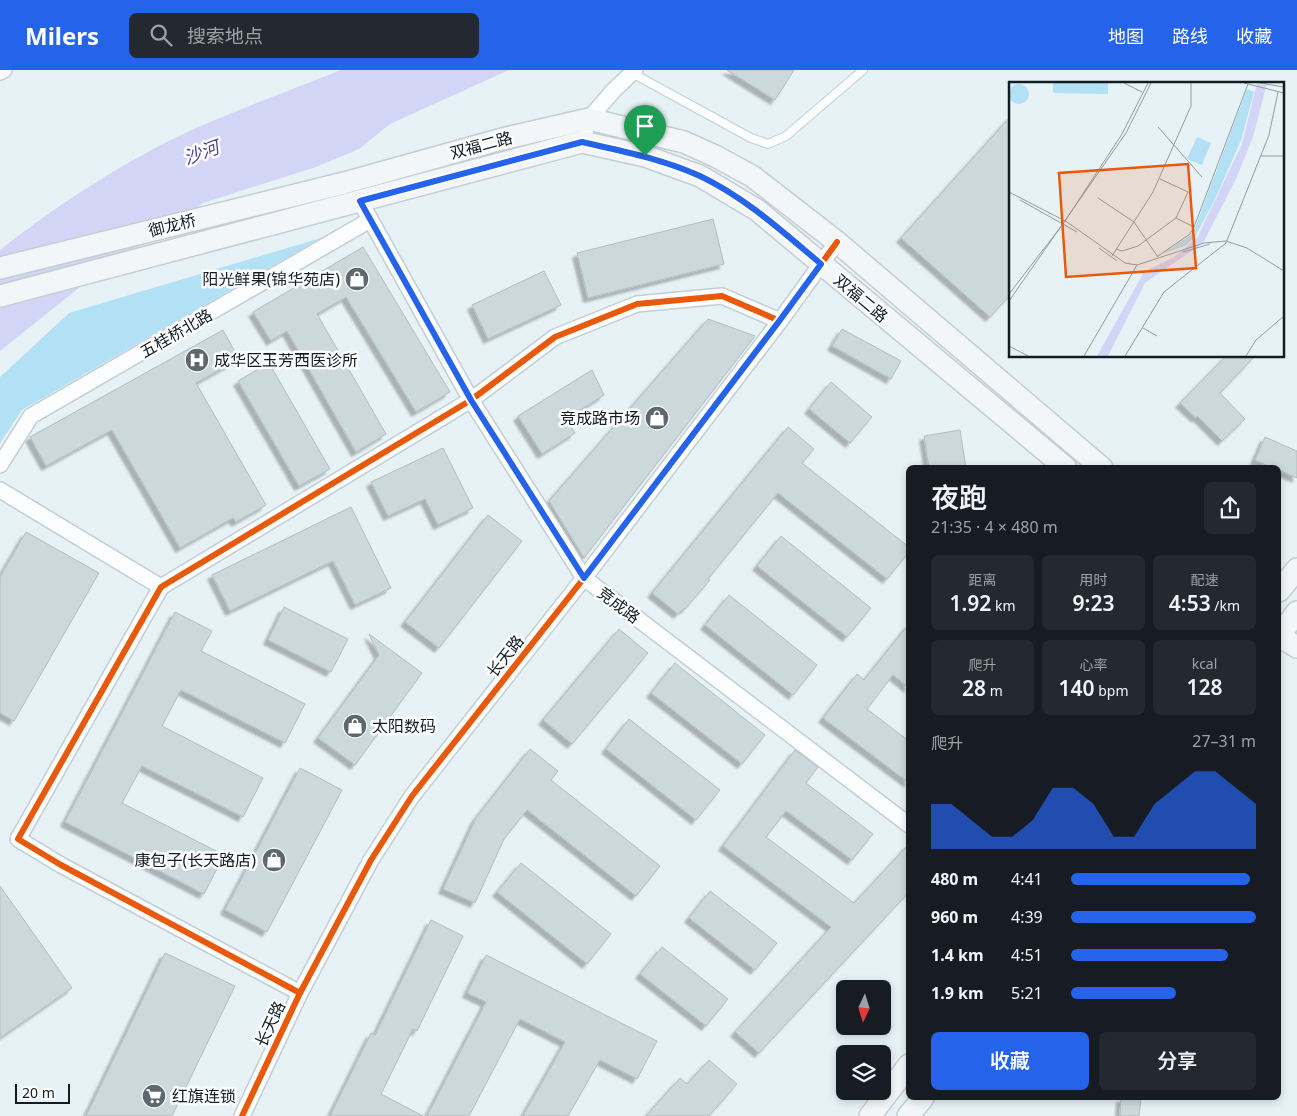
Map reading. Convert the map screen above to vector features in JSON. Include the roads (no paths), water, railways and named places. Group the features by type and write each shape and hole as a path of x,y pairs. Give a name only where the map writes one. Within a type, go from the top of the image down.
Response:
{"main road":[{"name":"双福二路","path":"344,183 502,139 589,119 684,142 752,176 837,242 1098,465"},
{"name":"双福二路","path":"291,220 582,142 645,156 700,176 757,210 1062,465"},
{"name":"御龙桥","path":"0,268 344,183"},
{"name":"御龙桥","path":"0,296 291,220"},
{"path":"1281,588 1297,569"},
{"path":"1281,601 1297,611 1281,633"},
{"path":"1281,637 1297,647"},
{"path":"870,1116 906,1070"},
{"path":"908,1116 921,1100"}],"street":[{"path":"0,72 4,70"},
{"path":"582,142 589,119 634,72"},
{"name":"竞成路","path":"360,201 471,400 584,578 906,823"},
{"name":"五桂桥北路","path":"0,465 32,416 370,220"},
{"name":"长天路","path":"242,1116 300,992 371,860 412,796 584,578 837,242"},
{"path":"300,992 61,865 18,839 161,587 471,400 555,337 638,304 722,296 780,320"},
{"path":"0,490 161,587"}],"lane":[{"path":"634,72 751,138 768,144 786,136 863,70"}],"water":[{"name":"沙河","path":"341,70 509,70 390,124 359,149 316,167 203,203 85,283 0,351 0,250 94,183 144,154 214,120"}],"place":[{"name":"阳光鲜果(锦华苑店)","path":"357,279"},
{"name":"成华区玉芳西医诊所","path":"197,360"},
{"name":"竞成路市场","path":"657,418"},
{"name":"太阳数码","path":"355,726"},
{"name":"康包子(长天路店)","path":"274,860"},
{"name":"红旗连锁","path":"154,1096"}]}
